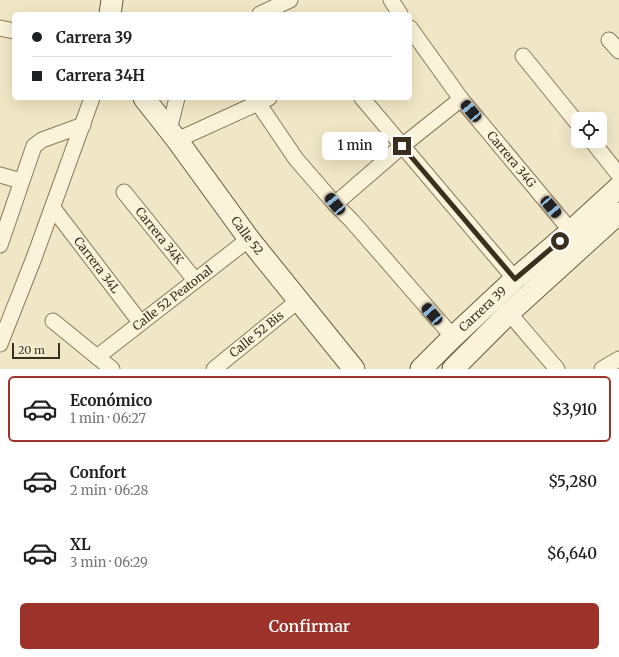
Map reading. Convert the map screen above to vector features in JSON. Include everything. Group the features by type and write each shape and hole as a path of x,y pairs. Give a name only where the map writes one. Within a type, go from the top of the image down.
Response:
{"main road":[{"path":"110,12 112,0"},
{"name":"Calle 52","path":"146,100 249,239 354,369"},
{"name":"Carrera 39","path":"421,369 515,279 619,188"},
{"name":"Carrera 39","path":"453,369 509,313 619,213"}],"street":[{"path":"264,12 290,0"},
{"path":"391,0 399,12"},
{"path":"0,28 12,31"},
{"name":"Carrera 34G","path":"412,31 461,99 571,231"},
{"path":"609,40 619,51"},
{"path":"523,56 571,115"},
{"path":"335,204 402,146 461,99"},
{"path":"0,344 53,208 91,100"},
{"path":"177,100 173,135 263,101 296,158 335,204 352,220 453,337"},
{"path":"364,100 515,279"},
{"path":"0,245 34,146 42,140 83,125"},
{"path":"598,148 619,175"},
{"path":"0,175 21,181"},
{"name":"Carrera 34K","path":"124,192 195,280"},
{"name":"Carrera 34L","path":"53,208 140,322"},
{"name":"Calle 52 Peatonal","path":"98,357 140,322 249,239"},
{"name":"Calle 52 Bis","path":"214,369 299,300"},
{"path":"509,313 557,369"},
{"path":"53,321 112,369"},
{"path":"602,369 619,359"}],"route":[{"path":"402,146 515,279 560,241"}]}
